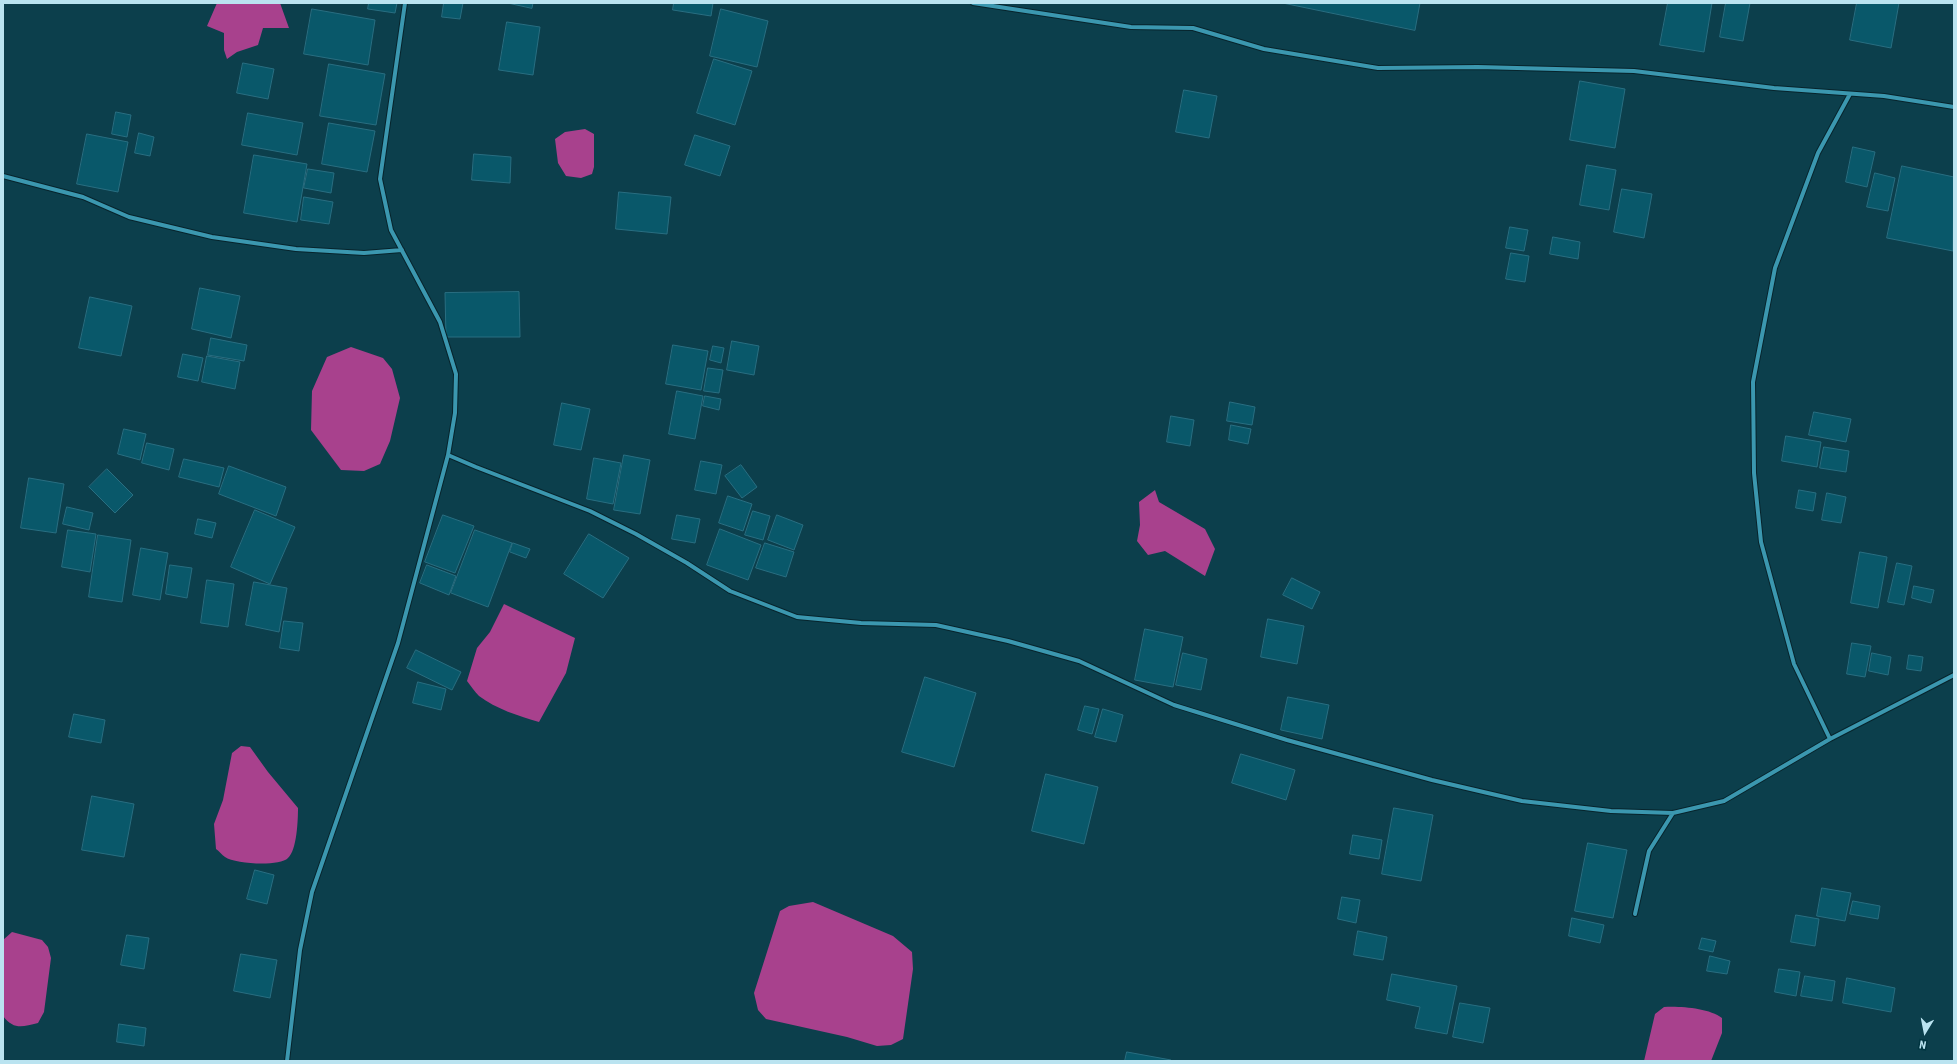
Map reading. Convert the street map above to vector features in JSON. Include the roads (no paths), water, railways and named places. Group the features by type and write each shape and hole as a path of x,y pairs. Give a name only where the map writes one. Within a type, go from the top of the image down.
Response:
{"street":[{"path":"287,1061 300,950 312,892 398,643 448,455 455,413 456,374 440,322 391,230 380,178 405,3"},
{"path":"973,3 1131,27 1194,28 1264,49 1378,68 1478,67 1634,70 1774,88 1884,96 1954,107"},
{"path":"1830,740 1794,664 1761,542 1754,473 1753,382 1775,268 1818,152 1850,94"},
{"path":"3,176 83,197 129,216 212,237 296,249 364,253 402,250"},
{"path":"448,455 590,511 636,534 687,563 730,591 797,618 861,624 936,625 1008,641 1079,661 1174,704 1287,740 1432,780 1522,801 1611,811 1673,813 1724,802 1830,740 1954,675"},
{"path":"1635,914 1649,851 1673,813"}]}
